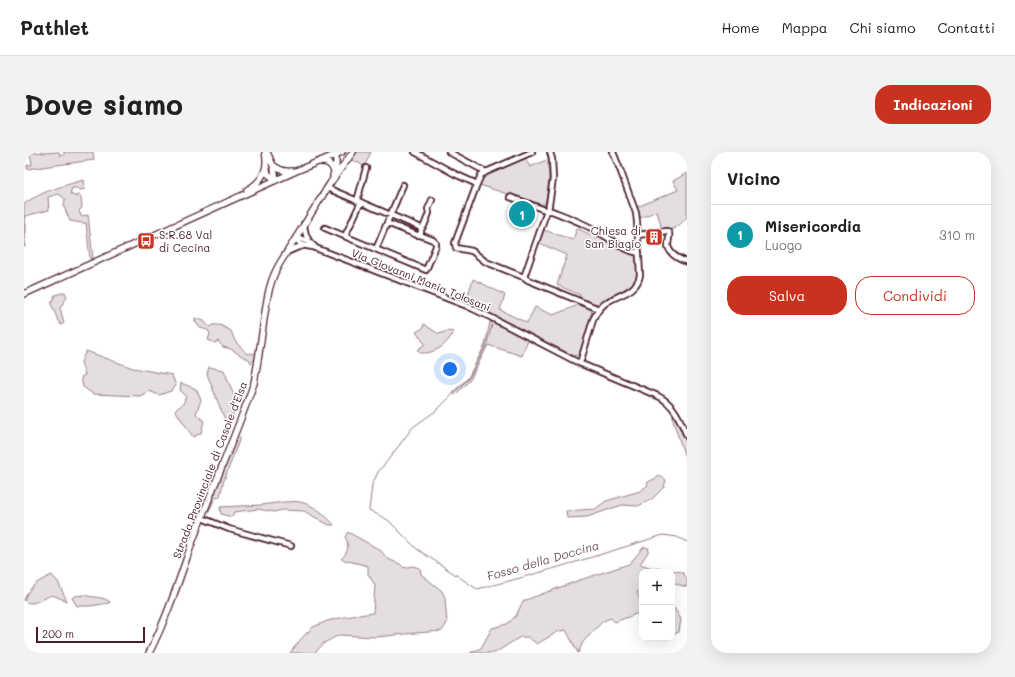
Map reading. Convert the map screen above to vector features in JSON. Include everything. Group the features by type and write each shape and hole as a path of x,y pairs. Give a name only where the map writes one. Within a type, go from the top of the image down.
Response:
{"main road":[{"path":"266,152 278,169 287,172 302,168"},
{"path":"266,152 266,166 268,174 276,180"},
{"path":"24,294 302,168 342,152"},
{"name":"Strada Provinciale di Casole d'Elsa","path":"149,653 162,625 254,384 270,284 275,272 304,224 331,182 353,152"},
{"path":"336,154 341,158 342,166"},
{"path":"331,182 336,164 336,154"},
{"path":"316,162 328,163 332,166 334,171"},
{"path":"274,165 276,180"},
{"path":"212,209 252,186 261,179 266,166"}],"street":[{"path":"415,152 452,173 477,184"},
{"path":"449,152 486,172"},
{"path":"532,152 481,175 455,243 456,248 470,250 486,262 524,276 528,280 599,309"},
{"path":"524,276 548,211 553,179 552,158 550,152"},
{"path":"579,363 593,320 599,309 607,302 629,291 637,284 641,271 637,222 634,206 613,152"},
{"path":"345,236 359,202 366,168"},
{"path":"376,249 402,185"},
{"path":"327,188 420,227 421,229"},
{"path":"510,197 579,222 595,230 618,245 639,253"},
{"path":"420,235 421,229 424,226 429,213 428,209 432,200"},
{"path":"325,228 426,270 436,243 433,240 387,223"},
{"path":"304,224 309,242"},
{"path":"638,235 667,231 670,237 668,246 670,251 673,255 687,262"},
{"path":"296,238 300,244 304,246"},
{"name":"Via Giovanni Maria Tolosani","path":"296,238 309,242 318,249"},
{"path":"287,252 304,246"},
{"name":"Via Giovanni Maria Tolosani","path":"304,246 318,249 471,308 579,363 646,390 664,399 671,405 683,425 687,436"},
{"path":"202,518 228,528 291,546"}],"shaded area":[{"path":"30,152 59,152 60,156 64,155 64,152 93,152 94,160 27,169 27,165 32,165"},
{"path":"357,152 371,152 364,167 351,160"},
{"path":"525,158 530,167 549,159 549,179 545,204 540,204 480,185 485,176"},
{"path":"687,173 687,217 680,224 671,229 662,230 657,211 640,218 637,207 678,190 673,181"},
{"path":"84,180 85,189 79,190 78,188 72,188 70,194 77,197 79,194 81,197 82,207 79,211 81,216 88,215 93,258 90,259 86,223 70,221 64,207 65,199 59,194 48,197 49,210 25,216 24,247 24,204 45,192"},
{"path":"577,228 597,238 599,235 638,258 636,278 629,289 602,303 593,304 579,299 580,295 557,285 567,255 539,243 544,230 573,240"},
{"path":"473,279 505,295 500,310 527,323 535,307 553,315 576,306 578,302 590,307 592,310 582,349 578,355 574,356 466,301"},
{"path":"65,292 67,297 60,308 64,323 61,325 51,304 55,295"},
{"path":"195,318 204,321 210,327 212,325 220,325 231,331 235,341 247,354 256,353 255,359 251,363 248,358 245,358 231,349 223,347 218,341 215,343 208,340 210,334 208,330 200,328 195,321"},
{"path":"490,322 528,340 522,356 488,345 470,380 455,395 453,392 468,378 485,345"},
{"path":"424,324 439,334 447,331 454,332 448,341 440,348 431,352 420,353 417,350 425,344 416,332 423,328"},
{"path":"86,351 133,368 172,375 176,386 171,391 159,395 149,391 140,396 93,394 83,387 81,377 85,375 81,362"},
{"path":"209,367 224,370 236,401 231,423 225,420 207,374"},
{"path":"181,383 196,389 201,400 196,414 204,421 201,433 193,437 175,410 183,404 186,396 180,390"},
{"path":"673,414 687,444 687,463 673,421"},
{"path":"235,437 240,438 223,483 220,497 215,498 209,511 207,510"},
{"path":"660,476 666,480 664,487 652,499 638,506 622,505 587,517 567,518 566,511 595,509 606,501 640,491 647,486 648,482"},
{"path":"298,502 310,505 327,517 334,525 329,525 304,511 282,510 274,512 258,509 234,512 232,517 221,514 220,507 261,505"},
{"path":"348,532 380,550 388,559 400,564 404,568 412,566 420,568 421,574 442,591 445,598 447,623 442,631 376,637 339,635 324,643 315,653 290,653 313,627 327,621 373,613 375,585 368,574 368,566 341,559 348,549 345,537"},
{"path":"644,547 649,548 640,564 662,569 639,569 639,591 637,592 639,598 639,614 615,622 611,618 603,621 583,642 578,653 566,630 557,632 537,644 528,637 520,637 495,653 470,653 481,648 492,628 507,624 516,616 523,601 629,564"},
{"path":"675,571 682,572 687,578 687,587 675,584"},
{"path":"52,575 58,582 67,601 52,595 34,603 24,600 35,584"},
{"path":"84,595 101,598 110,602 90,606 77,606 72,598 75,596"},
{"path":"675,610 681,619 679,632 675,634"}],"waterway":[{"name":"Fosso della Doccina","path":"492,325 486,346 469,378 437,410 413,427 378,472 372,485 369,510 388,520 417,549 477,589 547,570 663,535 677,537 687,542"}],"place":[{"name":"Misericordia","path":"522,214"},
{"name":"Chiesa di San Biagio","path":"654,237"},
{"name":"S.R.68 Val di Cecina","path":"146,241"}]}
